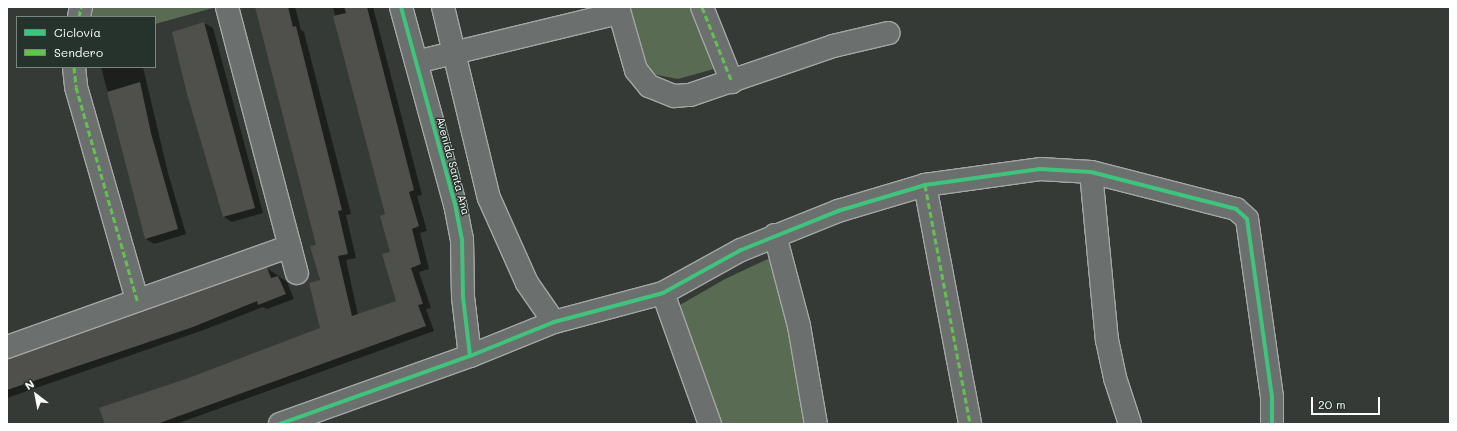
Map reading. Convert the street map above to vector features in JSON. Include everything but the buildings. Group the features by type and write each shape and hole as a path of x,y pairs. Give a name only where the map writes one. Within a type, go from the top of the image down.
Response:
{"street":[{"path":"227,7 298,273"},
{"name":"Avenida Santa Ana","path":"401,7 455,204 462,239 463,297 470,356"},
{"path":"443,7 456,52 488,198 527,283 554,322"},
{"path":"702,7 732,82"},
{"path":"416,62 619,10 636,70 649,86 657,91 682,96 732,82 833,46 889,33"},
{"path":"74,68 76,87 137,300"},
{"path":"280,424 327,416 554,322 663,293 718,261 775,235 838,211 925,185 1040,169 1091,172 1236,209 1247,219 1272,397 1272,424"},
{"path":"1091,172 1107,340 1115,378 1130,424"},
{"path":"925,185 970,424"},
{"path":"775,235 799,326 816,424"},
{"path":"7,347 290,246"},
{"path":"663,293 710,424"}],"green space":[{"path":"93,7 213,7 156,24 156,16 91,16"},
{"path":"624,7 697,7 721,67 678,79 657,75 643,64"},
{"path":"772,257 791,332 808,424 722,424 680,305 725,279"}],"marked path":[{"path":"79,16 81,7"},
{"path":"702,7 732,82"},
{"path":"74,68 76,87 137,300"},
{"path":"925,185 970,424"}],"cycle path":[{"path":"401,7 455,204 462,239 463,297 470,356"},
{"path":"280,424 470,356 554,322 663,293 741,250 838,211 925,185 1040,169 1091,172 1236,209 1247,219 1272,397 1272,424"}]}
